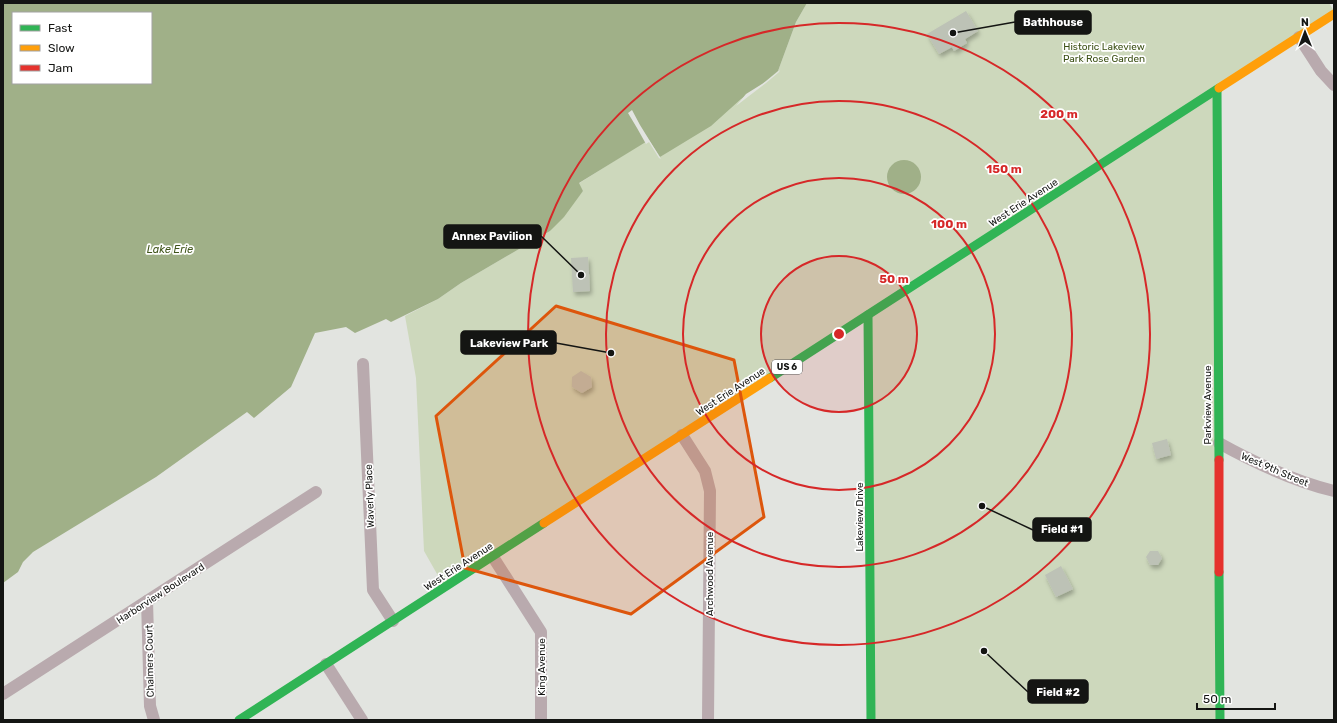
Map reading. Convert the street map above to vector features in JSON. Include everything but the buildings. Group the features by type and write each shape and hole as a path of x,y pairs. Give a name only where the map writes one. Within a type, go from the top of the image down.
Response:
{"main road":[{"name":"West Erie Avenue","path":"239,720 1334,14"},
{"name":"Parkview Avenue","path":"1217,90 1220,720"},
{"name":"Lakeview Drive","path":"868,315 871,720"}],"street":[{"path":"1299,37 1321,71 1333,85"},
{"name":"Waverly Place","path":"363,364 373,590 393,621"},
{"name":"Archwood Avenue","path":"682,435 705,471 710,491 708,720"},
{"name":"West 9th Street","path":"1219,442 1252,461 1288,476 1334,491"},
{"name":"Harborview Boulevard","path":"3,694 316,492"},
{"name":"King Avenue","path":"493,557 541,632 541,720"},
{"name":"Chalmers Court","path":"147,601 150,706 154,720"},
{"path":"326,664 362,720"}],"highlighted area":[{"path":"556,306 734,360 764,517 631,614 465,568 436,416"}],"green space":[{"name":"Historic Lakeview Park Rose Garden","path":"807,3 1329,3 1334,11 1217,90 1220,720 871,720 868,315 445,588 424,551 416,378 405,316 438,299 461,283 550,231 583,191 578,184 649,139 660,157 778,71 796,22"}],"water":[{"name":"Lake Erie","path":"3,3 807,3 796,22 778,71 741,99 711,126 660,157 649,140 579,183 583,191 564,217 550,231 461,283 438,299 391,322 386,319 355,333 346,327 315,333 291,387 254,418 247,412 156,477 33,552 23,562 18,572 3,583"},
{"path":"901,160 907,160 916,165 920,171 920,183 916,189 907,194 901,194 892,189 887,180 887,174 892,165"}],"pier":[{"path":"780,70 766,83 736,106 746,94"},
{"path":"632,110 661,159 649,142 646,144 628,113"}],"traffic: fast":[{"path":"770,378 1219,88"},
{"path":"1217,90 1219,460"},
{"path":"868,315 871,720"},
{"path":"239,720 544,523"},
{"path":"1219,572 1220,720"}],"traffic: slow":[{"path":"1219,88 1334,14"},
{"path":"544,523 770,378"}],"traffic: jam":[{"path":"1219,460 1219,572"}],"place":[{"name":"Bathhouse","path":"953,33"},
{"name":"Annex Pavilion","path":"581,275"},
{"name":"Lakeview Park","path":"611,353"},
{"name":"Field #1","path":"982,506"},
{"name":"Field #2","path":"984,651"}]}
